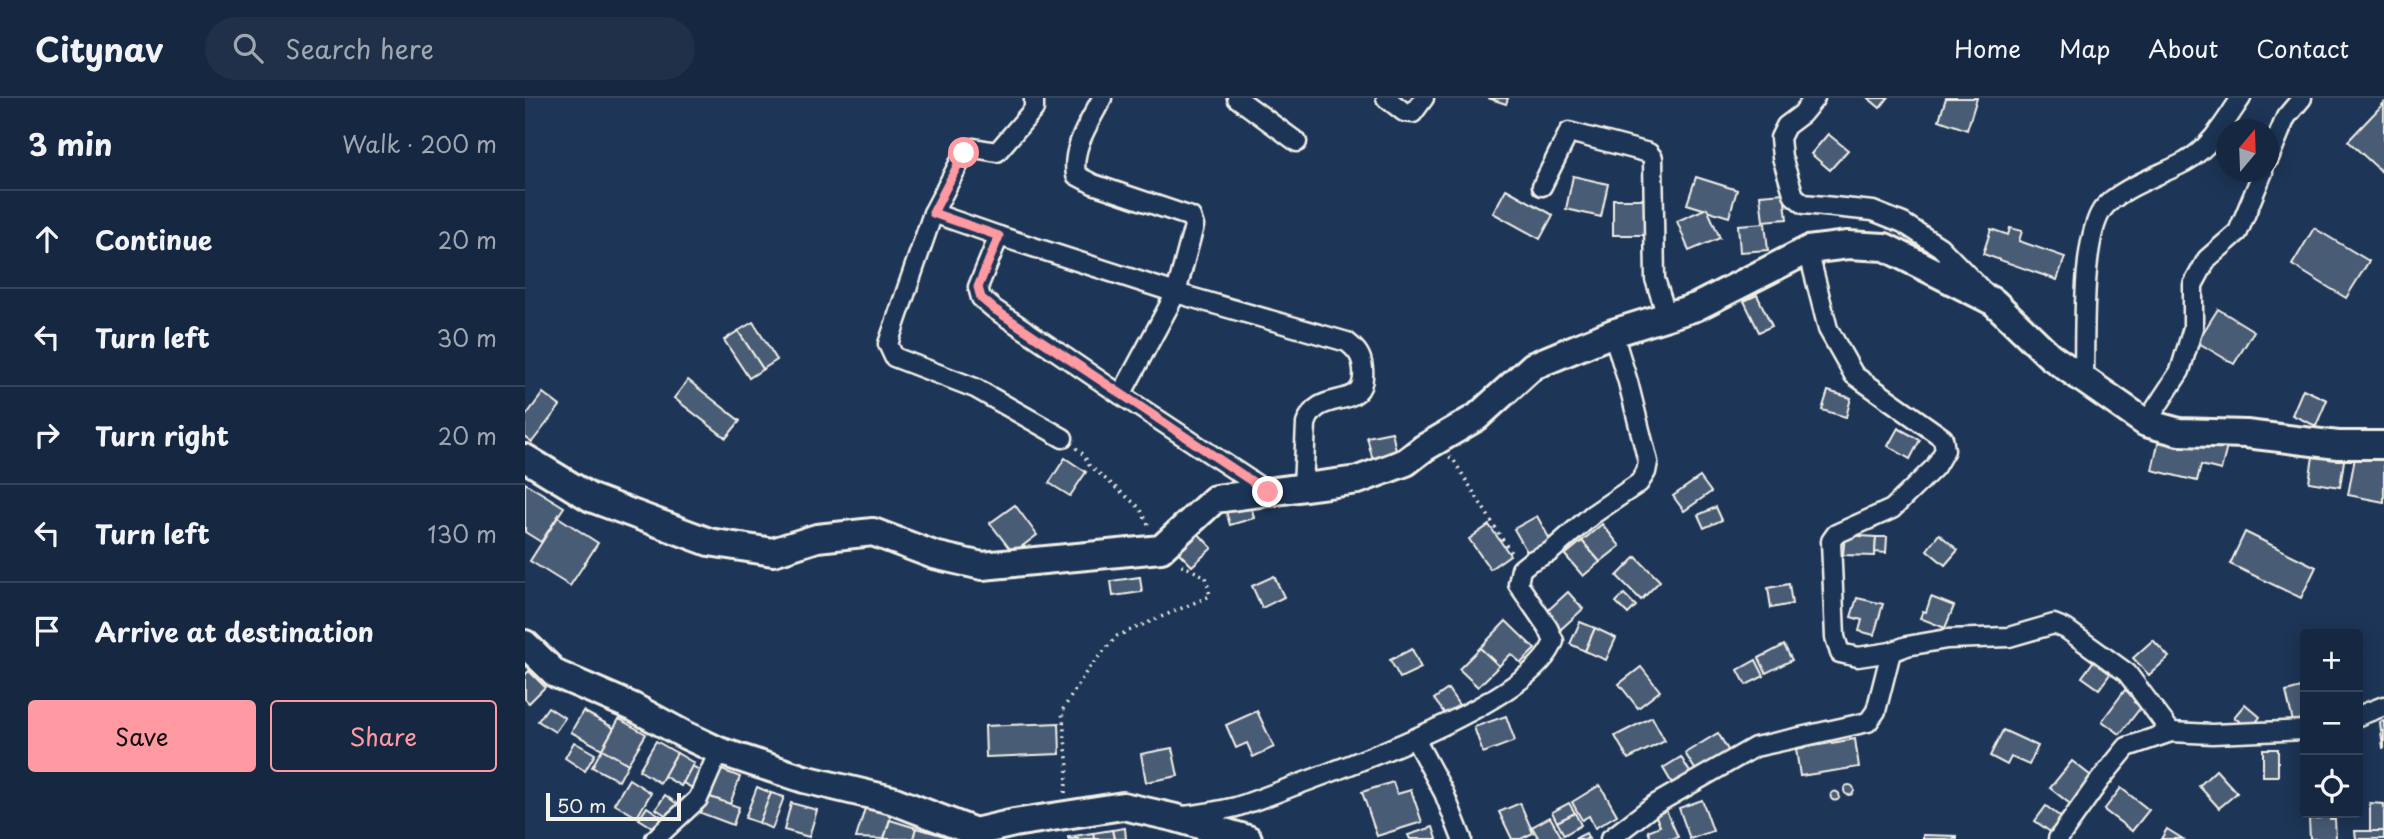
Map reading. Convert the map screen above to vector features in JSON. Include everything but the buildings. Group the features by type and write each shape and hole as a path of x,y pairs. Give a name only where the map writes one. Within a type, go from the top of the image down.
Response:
{"street":[{"path":"1034,98 1034,109 997,152 974,148 964,153 933,213 888,344 894,357 975,388 1063,438"},
{"path":"1102,98 1079,145 1074,160 1076,175 1093,184 1191,217 1194,226 1177,293 1121,395"},
{"path":"1237,98 1297,142"},
{"path":"1386,98 1404,112 1413,113 1424,98"},
{"path":"1815,98 1803,114 1786,126 1780,138 1794,196 1804,204 1873,211 1903,223 1940,247 2050,356 2146,423 2179,432 2246,434 2338,445 2384,445"},
{"path":"2084,379 2085,301 2096,223 2103,208 2144,181 2185,162 2204,148 2241,98"},
{"path":"2279,134 2286,117 2302,98"},
{"path":"1542,186 1569,132 1649,153 1653,158 1655,279 1667,316"},
{"path":"2146,423 2181,371 2193,327 2193,285 2207,259 2238,232 2259,182"},
{"path":"933,213 1177,293 1347,342 1357,349 1363,362 1364,377 1360,389 1352,397 1322,403 1309,414 1306,424 1303,487"},
{"path":"999,236 978,287 981,298 1268,492"},
{"path":"525,458 591,498 709,542 773,552 817,538 873,532 934,555 982,566 1161,549 1215,499 1358,480 1406,462 1477,417 1533,366 1613,333 1696,307 1808,250 1848,245 1885,247 1994,302"},
{"path":"1808,250 1828,329 1854,374 1943,438 1945,450 1935,467 1892,509 1836,534 1831,541 1835,637 1840,653 1858,657 1947,639 2010,637 2054,624 2066,629 2127,673 2171,732"},
{"path":"1176,817 1236,807 1395,749 1504,692 1551,651 1554,641 1548,628 1518,584 1521,569 1550,552 1592,516 1639,483 1646,472 1648,462 1629,382 1613,333"},
{"path":"525,644 556,674 633,706 719,751 804,779 891,800 975,832 1123,806 1176,817 1248,839"},
{"path":"1610,839 1654,805 1755,747 1868,722 1876,711 1891,652"},
{"path":"2363,714 2384,706"},
{"path":"2058,839 2099,780 2127,747 2171,732 2212,734 2300,730"},
{"path":"1415,739 1444,793 1462,839"},
{"path":"655,839 698,799 719,751"}],"path":[{"path":"1062,816 1068,767 1062,711 1088,669 1117,636 1210,596 1206,577 1166,557 1140,508 1089,465 1084,455 1063,438"},
{"path":"1425,448 1453,458 1521,569"}],"route":[{"path":"964,153 933,213 999,236 978,287 981,298 1268,492"}]}
